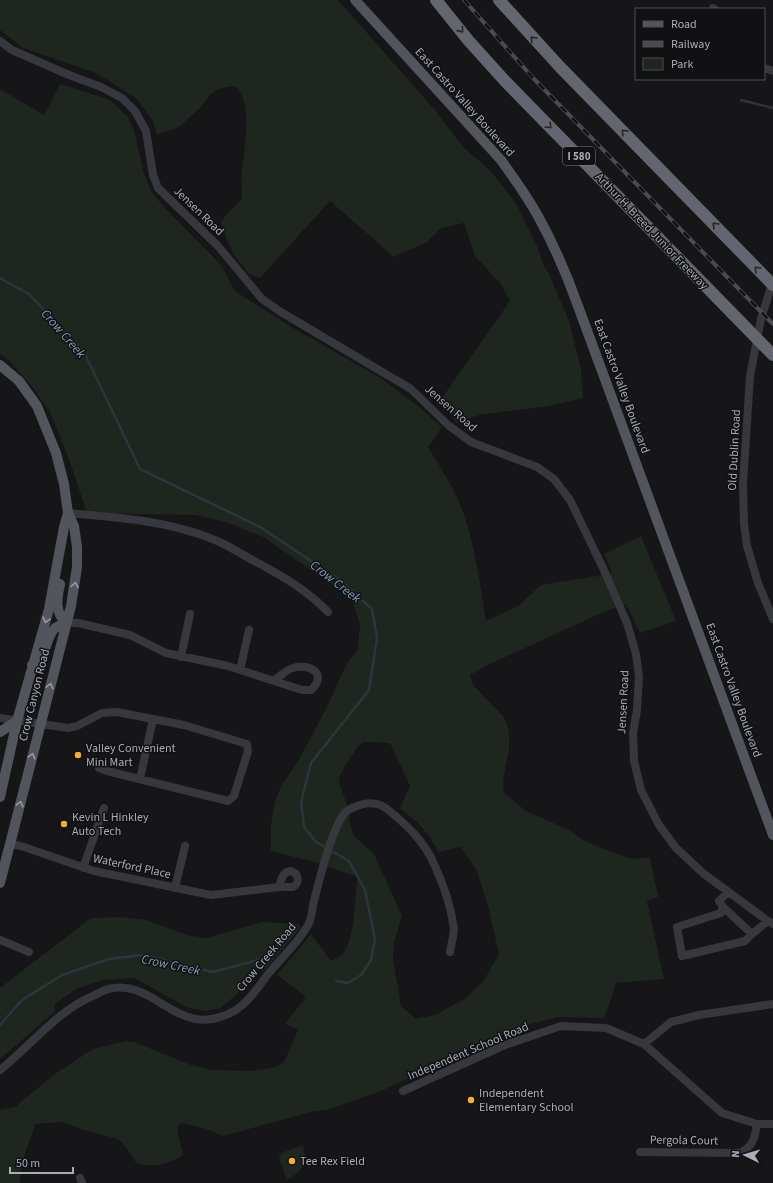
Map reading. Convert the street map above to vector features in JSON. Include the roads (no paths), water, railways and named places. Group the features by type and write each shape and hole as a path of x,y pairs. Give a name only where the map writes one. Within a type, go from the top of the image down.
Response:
{"highway":[{"name":"Arthur H. Breed Junior Freeway","path":"436,0 468,40 505,80 773,355"},
{"path":"499,0 556,63 773,285"}],"main road":[{"name":"East Castro Valley Boulevard","path":"356,0 501,160 520,186 554,246 578,306 773,835"},
{"name":"Crow Canyon Road","path":"0,365 19,381 37,406 56,452 64,484 68,513 74,526 77,567 71,606 40,724 5,843 0,883"},
{"name":"Crow Canyon Road","path":"0,797 16,721 49,609 64,527 68,513"},
{"path":"32,665 38,663 43,657 50,635 56,627 66,622 60,616 58,609 62,571 61,548"},
{"path":"0,732 16,721"}],"street":[{"name":"Jensen Road","path":"0,41 12,50 69,75 101,86 122,98 135,111 146,131 153,175 158,188 218,246 262,299 281,312 411,389 448,425 471,442 537,467 554,479 570,500 603,568 627,623 633,642 639,677 637,710 633,733 634,761 641,790 659,825 676,848 704,874 770,922"},
{"name":"Old Dublin Road","path":"773,279 761,319 750,376 743,492 744,524 747,546 758,583 773,620"},
{"path":"68,513 126,518 216,540 274,571 318,601 328,612"},
{"path":"181,657 190,614"},
{"path":"66,622 130,635 154,648 181,657 228,666 302,690 312,690 316,686 318,680 317,673 314,669 307,667 293,668 274,680"},
{"path":"240,670 249,630"},
{"path":"0,718 68,728 77,726 95,716 109,712 117,712 184,725 247,744 248,751 234,796 228,800 99,768"},
{"path":"140,779 152,719"},
{"name":"Crow Creek Road","path":"0,1070 70,1008 82,1000 106,990 129,988 139,991 180,1015 192,1018 204,1019 218,1017 238,1008 252,995 295,943 308,924 333,834 340,819 348,810 366,803 383,805 410,828 430,853 448,898 454,930 450,952"},
{"name":"Waterford Place","path":"83,868 104,808"},
{"name":"Waterford Place","path":"5,843 21,846 94,872 210,895 279,887"},
{"name":"Waterford Place","path":"175,888 185,846"},
{"path":"728,892 719,901 752,934"},
{"path":"723,906 721,913 677,926 682,956 746,941 752,934 770,922"},
{"path":"0,940 29,952"},
{"path":"644,1044 671,1022 699,1015 773,1004"},
{"name":"Independent School Road","path":"403,1090 505,1045 562,1026 606,1028 644,1044 722,1113 757,1124 773,1124"},
{"name":"Pergola Court","path":"640,1152 739,1153 748,1149 753,1143 757,1124"}],"waterway":[{"path":"741,100 773,108"},
{"name":"Crow Creek","path":"0,278 29,294 84,352 140,469 260,527 341,581 372,609 377,638 369,690 311,763 301,802 304,827 316,842 349,861 365,890 375,939 371,960 361,975 348,983 336,981"},
{"name":"Crow Creek","path":"0,1025 22,1000 62,975 109,959 142,955 213,972 265,958"}],"railway":[{"path":"464,0 534,79 773,324"}],"place":[{"name":"Valley Convenient Mini Mart","path":"78,755"},
{"name":"Kevin L Hinkley Auto Tech","path":"64,824"},
{"name":"Independent Elementary School","path":"471,1100"},
{"name":"Tee Rex Field","path":"292,1161"}]}
